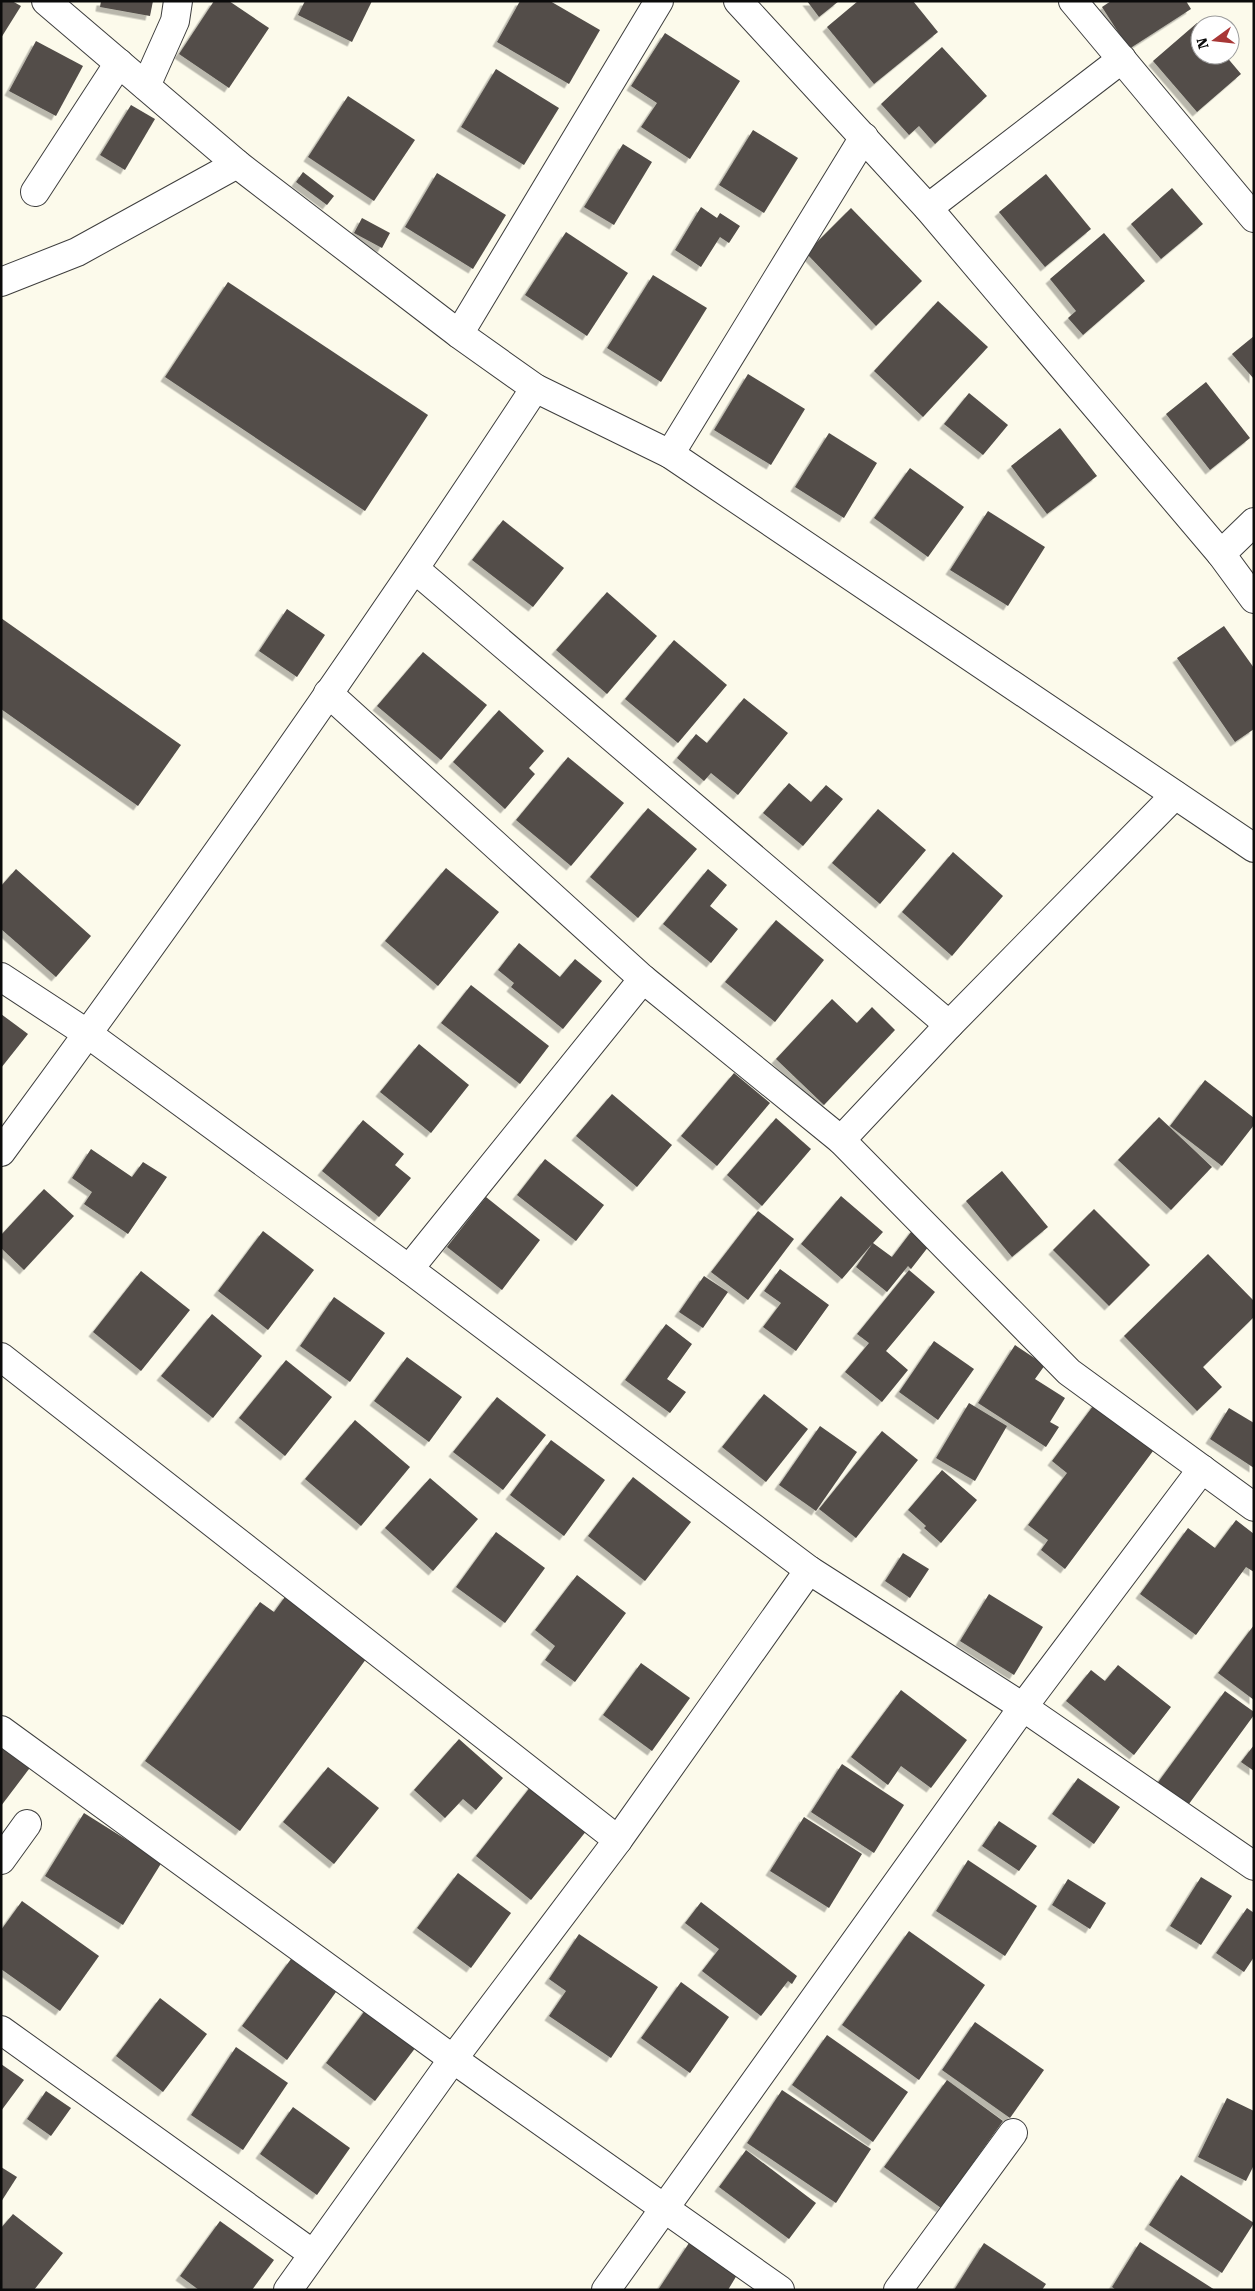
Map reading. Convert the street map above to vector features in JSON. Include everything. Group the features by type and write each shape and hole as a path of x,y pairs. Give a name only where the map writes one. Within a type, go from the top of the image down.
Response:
{"street":[{"path":"46,1 237,164 459,334 535,388 670,454 1254,848"},
{"path":"146,86 175,22 178,1"},
{"path":"459,334 659,1"},
{"path":"738,1 928,208 1221,554 1254,599"},
{"path":"1073,1 1254,218"},
{"path":"928,208 1122,59"},
{"path":"35,192 119,62"},
{"path":"670,454 864,137"},
{"path":"1,282 77,252 237,164"},
{"path":"1,1152 88,1034 416,570 535,388"},
{"path":"1221,554 1254,522"},
{"path":"416,570 949,1025"},
{"path":"328,693 643,979 841,1140 1069,1372 1254,1507"},
{"path":"841,1140 949,1025 1175,795"},
{"path":"1,977 88,1034 409,1270 809,1570 1022,1707 1254,1866"},
{"path":"409,1270 643,979"},
{"path":"1,1357 618,1840"},
{"path":"606,2290 663,2207 1022,1707 1202,1468"},
{"path":"288,2290 453,2059 618,1840 809,1570"},
{"path":"1,1730 453,2059 780,2290"},
{"path":"1,1860 27,1824"},
{"path":"1,2030 313,2254"},
{"path":"898,2290 1012,2133"}],"building":[{"path":"1,1 12,1 21,6 1,38"},
{"path":"101,1 153,1 150,16 100,7"},
{"path":"214,1 229,1 269,28 229,88 179,54"},
{"path":"305,1 372,1 352,42 298,15"},
{"path":"520,1 550,1 600,30 569,84 497,42"},
{"path":"807,1 839,1 819,17"},
{"path":"858,1 913,1 938,32 874,84 827,27"},
{"path":"1111,1 1186,1 1191,9 1129,49 1102,7"},
{"path":"1190,29 1190,65 1233,65 1241,74 1197,112 1153,61"},
{"path":"665,33 740,81 690,159 641,127 657,103 631,86"},
{"path":"36,41 83,66 56,116 9,91"},
{"path":"942,47 987,96 935,144 919,126 909,135 881,104"},
{"path":"496,69 559,108 524,165 461,127"},
{"path":"348,96 415,140 374,201 308,157"},
{"path":"131,105 155,119 125,170 100,155"},
{"path":"753,130 798,158 764,213 719,185"},
{"path":"623,144 652,162 614,225 584,207"},
{"path":"303,172 334,196 327,205 296,182"},
{"path":"437,173 506,215 473,269 405,227"},
{"path":"1046,174 1091,229 1045,267 999,212"},
{"path":"1172,188 1203,224 1161,259 1131,224"},
{"path":"701,207 717,218 720,213 740,226 729,243 720,237 701,267 675,250"},
{"path":"851,208 922,281 876,326 806,253"},
{"path":"362,218 390,233 382,248 354,233"},
{"path":"566,232 628,273 587,336 525,295"},
{"path":"1104,233 1145,281 1083,335 1068,318 1076,311 1050,279"},
{"path":"653,275 707,308 661,382 607,348"},
{"path":"228,282 428,415 365,511 165,377"},
{"path":"938,301 988,347 923,417 874,371"},
{"path":"1254,336 1254,379 1232,354"},
{"path":"748,374 805,409 771,465 714,430"},
{"path":"1206,382 1250,438 1210,470 1166,414"},
{"path":"969,393 1008,425 983,455 944,424"},
{"path":"1060,428 1097,476 1047,514 1011,466"},
{"path":"829,433 877,463 844,518 795,487"},
{"path":"910,468 964,507 928,557 874,518"},
{"path":"988,511 1045,547 1008,606 950,570"},
{"path":"503,520 564,568 533,607 472,560"},
{"path":"607,592 657,636 607,694 556,650"},
{"path":"287,609 325,635 297,677 259,651"},
{"path":"1,618 181,745 138,806 1,709"},
{"path":"1224,626 1254,668 1254,729 1235,742 1177,658"},
{"path":"674,640 727,685 678,743 625,699"},
{"path":"423,652 487,705 441,760 377,706"},
{"path":"744,698 788,733 738,795 711,773 704,781 677,758 696,734 707,743"},
{"path":"499,710 544,751 529,768 535,774 505,809 453,762"},
{"path":"568,757 624,803 571,866 516,820"},
{"path":"789,783 811,802 826,785 843,799 803,846 763,813"},
{"path":"648,808 697,849 638,918 590,877"},
{"path":"878,809 926,850 880,904 832,863"},
{"path":"953,852 1003,896 952,956 902,912"},
{"path":"446,868 499,912 438,986 385,941"},
{"path":"16,869 91,936 56,977 1,929 1,886"},
{"path":"708,869 727,885 710,906 738,929 711,963 663,924"},
{"path":"776,920 824,960 775,1022 725,982"},
{"path":"519,943 560,977 575,959 602,981 563,1029 511,987 514,983 498,970"},
{"path":"471,985 549,1046 520,1084 441,1023"},
{"path":"832,999 857,1023 872,1007 895,1030 824,1105 776,1059"},
{"path":"1,1014 28,1034 1,1068"},
{"path":"419,1044 469,1085 431,1133 380,1092"},
{"path":"734,1073 770,1103 717,1166 681,1136"},
{"path":"1205,1080 1254,1118 1254,1125 1222,1166 1170,1126"},
{"path":"612,1094 672,1145 637,1187 576,1136"},
{"path":"1159,1117 1212,1167 1171,1210 1118,1160"},
{"path":"776,1118 811,1149 762,1206 727,1175"},
{"path":"363,1120 404,1154 395,1165 411,1178 379,1217 322,1171"},
{"path":"91,1149 132,1177 143,1162 167,1177 128,1234 84,1204 92,1192 72,1178"},
{"path":"545,1159 604,1205 576,1241 517,1195"},
{"path":"1002,1171 1048,1227 1012,1257 966,1201"},
{"path":"44,1189 74,1216 24,1270 1,1248 1,1235"},
{"path":"841,1196 883,1232 873,1243 892,1257 914,1228 932,1242 911,1269 908,1266 887,1292 856,1267 872,1244 842,1279 801,1244"},
{"path":"486,1197 540,1240 502,1290 447,1247"},
{"path":"1094,1209 1150,1265 1109,1306 1053,1250"},
{"path":"758,1211 794,1239 748,1300 711,1272"},
{"path":"263,1231 314,1270 268,1330 218,1291"},
{"path":"1208,1254 1254,1301 1254,1317 1203,1367 1222,1387 1197,1411 1124,1336"},
{"path":"780,1269 829,1305 796,1351 763,1327 781,1303 764,1291"},
{"path":"909,1270 935,1292 886,1351 908,1370 882,1402 845,1372 869,1343 857,1334"},
{"path":"141,1271 190,1310 141,1371 93,1332"},
{"path":"704,1276 728,1292 703,1328 679,1312"},
{"path":"334,1297 385,1333 350,1382 300,1346"},
{"path":"212,1314 262,1356 213,1418 161,1376"},
{"path":"666,1324 692,1344 667,1379 686,1392 670,1413 625,1380"},
{"path":"934,1341 974,1369 938,1420 899,1392"},
{"path":"1015,1345 1045,1365 1035,1379 1065,1398 1050,1422 1059,1427 1046,1447 978,1403"},
{"path":"407,1357 462,1397 429,1442 374,1401"},
{"path":"286,1360 332,1397 285,1456 239,1418"},
{"path":"764,1394 808,1429 766,1482 722,1447"},
{"path":"497,1397 546,1435 503,1490 453,1452"},
{"path":"1096,1402 1156,1447 1065,1569 1041,1550 1048,1540 1028,1525 1067,1473 1052,1461"},
{"path":"969,1403 1007,1426 975,1481 936,1458"},
{"path":"1229,1408 1254,1423 1254,1468 1210,1439"},
{"path":"355,1420 410,1467 361,1526 305,1479"},
{"path":"820,1426 857,1452 816,1511 779,1485"},
{"path":"882,1431 918,1460 856,1538 819,1509"},
{"path":"551,1440 605,1480 564,1536 510,1495"},
{"path":"942,1470 977,1500 941,1543 908,1510"},
{"path":"633,1477 691,1522 645,1581 588,1536"},
{"path":"430,1478 478,1519 433,1571 385,1528"},
{"path":"1236,1520 1254,1534 1254,1572 1246,1567 1196,1635 1140,1594 1188,1528 1215,1548"},
{"path":"496,1532 545,1568 505,1623 456,1587"},
{"path":"903,1553 929,1569 910,1598 885,1581"},
{"path":"577,1575 626,1613 575,1682 545,1660 555,1646 535,1630"},
{"path":"287,1594 369,1655 240,1831 145,1761 260,1602 274,1612"},
{"path":"989,1594 1043,1627 1014,1675 960,1641"},
{"path":"1254,1625 1254,1700 1218,1673"},
{"path":"641,1663 690,1698 652,1751 603,1715"},
{"path":"1118,1665 1171,1707 1134,1755 1066,1701 1091,1670 1105,1681"},
{"path":"901,1690 967,1740 931,1788 901,1766 888,1785 851,1757"},
{"path":"1225,1691 1254,1712 1254,1715 1186,1808 1156,1785"},
{"path":"459,1739 503,1778 476,1810 463,1799 445,1818 414,1790"},
{"path":"1,1742 32,1765 1,1806"},
{"path":"1254,1745 1254,1771 1241,1762"},
{"path":"842,1764 904,1805 874,1853 811,1812"},
{"path":"328,1767 379,1808 334,1864 283,1822"},
{"path":"1078,1778 1120,1807 1094,1844 1052,1814"},
{"path":"535,1781 591,1825 531,1900 476,1856"},
{"path":"84,1813 162,1862 123,1925 45,1876"},
{"path":"804,1817 862,1854 829,1908 770,1871"},
{"path":"999,1821 1037,1846 1019,1871 982,1846"},
{"path":"968,1860 1037,1906 1005,1956 936,1911"},
{"path":"458,1873 511,1913 471,1968 417,1928"},
{"path":"1201,1877 1232,1896 1201,1945 1170,1926"},
{"path":"1068,1879 1106,1903 1090,1929 1052,1905"},
{"path":"22,1901 99,1956 60,2011 1,1969 1,1930"},
{"path":"701,1902 797,1976 792,1984 788,1981 761,2016 702,1971 719,1949 685,1923"},
{"path":"1247,1908 1254,1913 1254,1957 1244,1972 1216,1953"},
{"path":"909,1931 985,1985 919,2080 842,2025"},
{"path":"579,1934 658,1987 611,2058 549,2016 566,1991 549,1979"},
{"path":"291,1959 336,1992 287,2060 242,2026"},
{"path":"681,1982 729,2017 690,2073 641,2038"},
{"path":"160,1998 207,2034 163,2092 116,2056"},
{"path":"369,2005 419,2043 375,2101 326,2063"},
{"path":"975,2022 1044,2070 1010,2118 942,2070"},
{"path":"827,2035 908,2092 873,2142 792,2085"},
{"path":"236,2047 288,2083 243,2150 191,2115"},
{"path":"1,2064 24,2080 1,2111"},
{"path":"947,2080 1003,2121 941,2208 884,2167"},
{"path":"782,2090 871,2149 836,2203 747,2143"},
{"path":"46,2091 71,2108 51,2136 27,2119"},
{"path":"1227,2098 1254,2111 1254,2165 1246,2181 1198,2157"},
{"path":"293,2107 350,2148 317,2195 260,2154"},
{"path":"746,2150 816,2203 789,2239 719,2187"},
{"path":"1,2167 17,2177 1,2202"},
{"path":"1181,2175 1254,2223 1222,2273 1149,2225"},
{"path":"13,2214 63,2253 34,2290 1,2290 1,2228"},
{"path":"220,2221 274,2260 252,2290 199,2290 180,2276"},
{"path":"1140,2242 1215,2290 1116,2290 1112,2287"},
{"path":"689,2243 737,2275 728,2290 658,2290"},
{"path":"984,2243 1046,2284 1042,2290 954,2290"}]}
